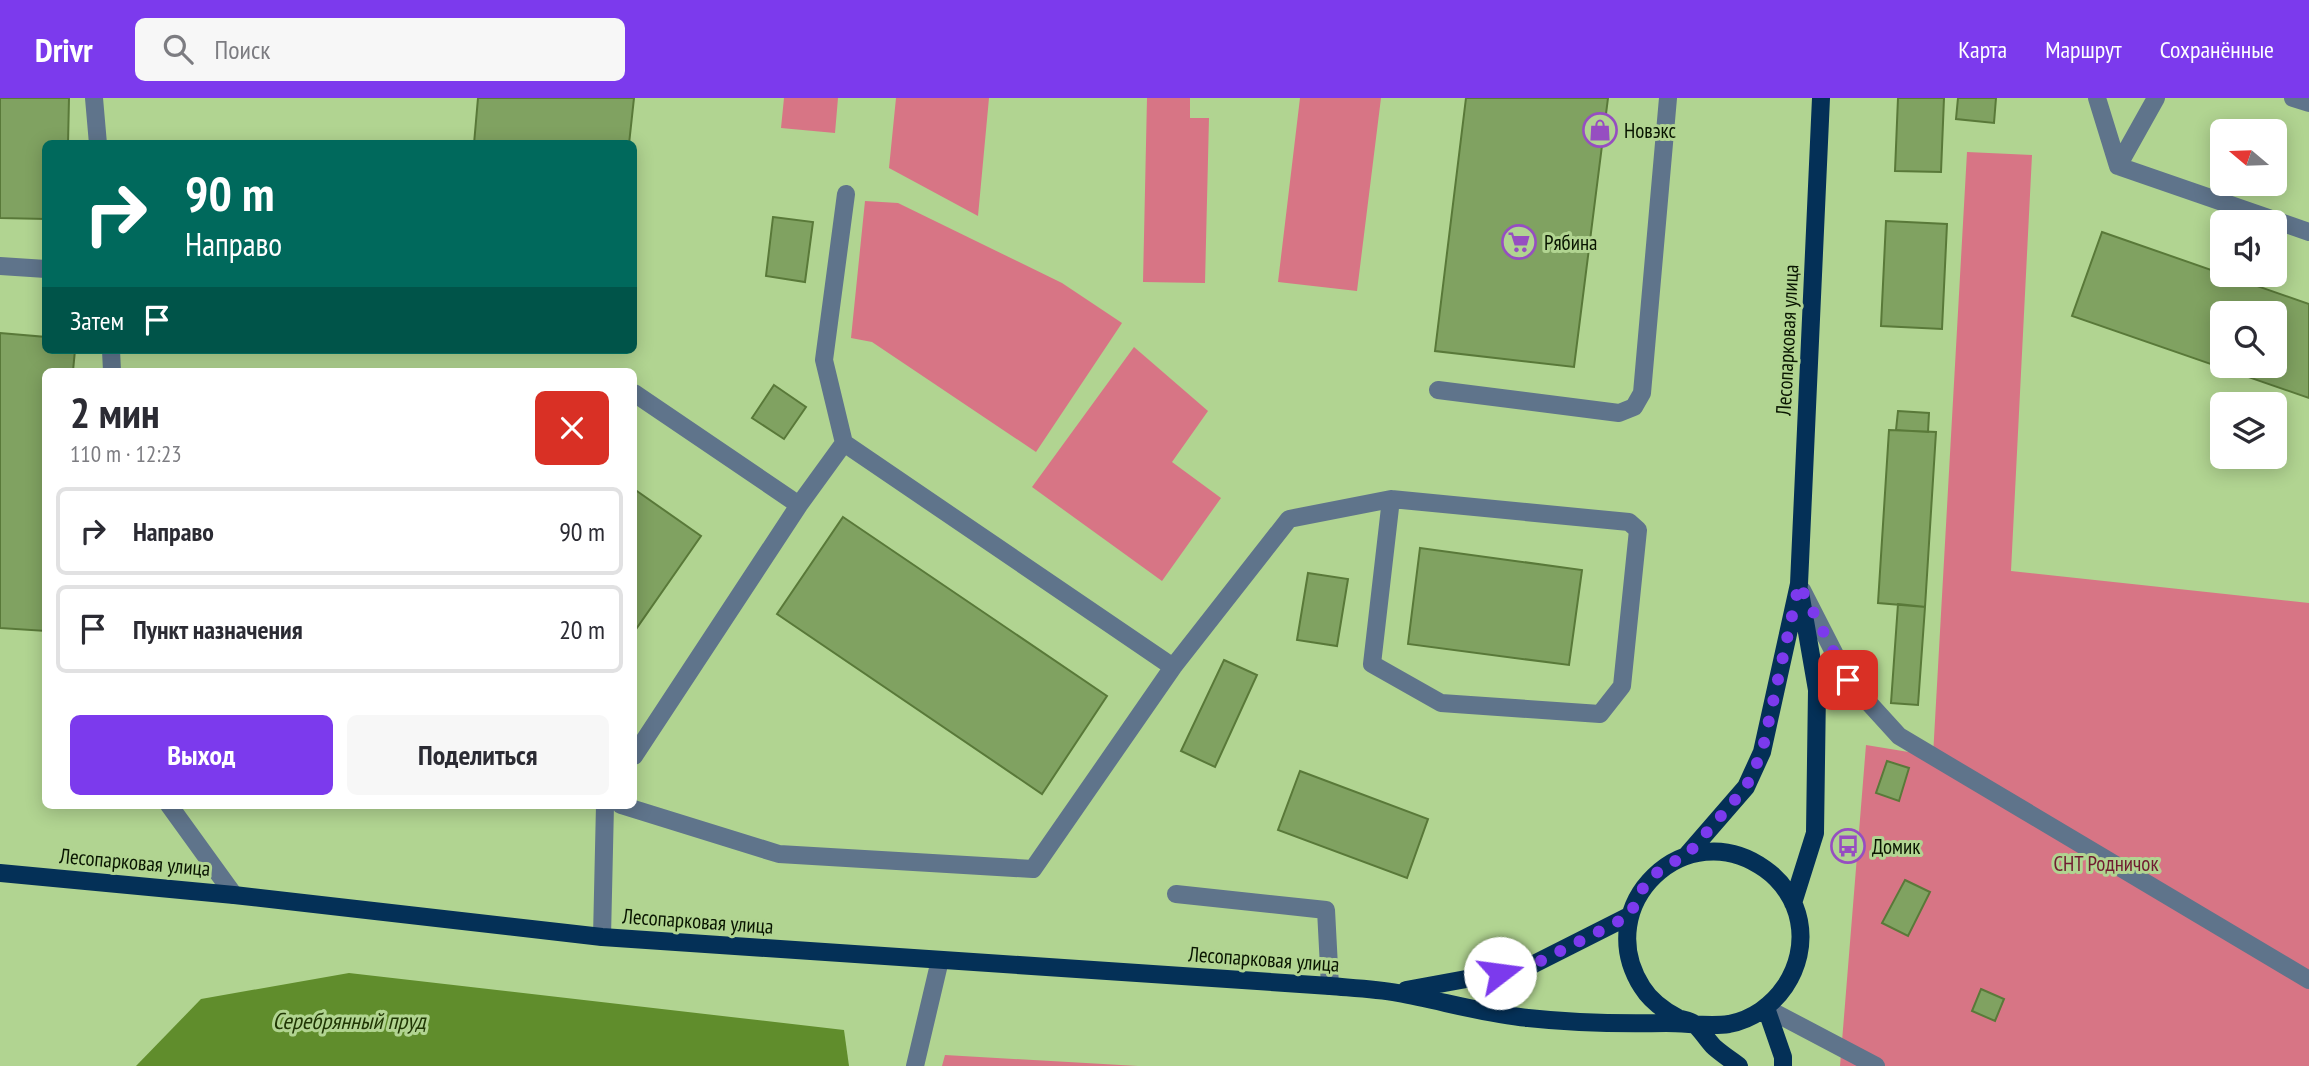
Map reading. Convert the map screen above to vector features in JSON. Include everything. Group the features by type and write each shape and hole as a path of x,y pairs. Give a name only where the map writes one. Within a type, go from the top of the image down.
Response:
{"main road":[{"name":"Лесопарковая улица","path":"1799,584 1821,98"},
{"path":"1687,855 1746,787 1762,752 1799,584"},
{"path":"1793,903 1815,833 1817,690 1799,584"},
{"path":"1395,992 1526,1018 1628,1024 1692,1023 1711,1025 1729,1024 1748,1018 1766,1008 1784,990 1794,972 1800,948 1799,921 1793,903 1773,874 1755,862 1734,854 1711,851 1687,855 1665,866 1640,893 1629,916 1627,931 1629,961 1642,988 1664,1009 1692,1023 1714,1047 1740,1066"},
{"name":"Лесопарковая улица","path":"0,873 234,895 602,937 1395,992"},
{"path":"1395,992 1527,968 1629,916"},
{"path":"1766,1008 1783,1057 1783,1066"}],"street":[{"path":"94,98 98,140"},
{"path":"1438,390 1619,413 1634,407 1642,393 1668,98"},
{"path":"2097,98 2118,166"},
{"path":"2118,166 2156,98"},
{"path":"2293,98 2309,103"},
{"path":"2118,166 2309,232"},
{"path":"846,194 824,360 844,443 1173,667"},
{"path":"0,266 42,269"},
{"path":"637,395 799,505"},
{"path":"637,751 799,505 844,443"},
{"path":"634,809 779,854 1033,869 1173,667 1289,519 1391,499 1629,522 1638,530 1622,686 1600,714 1441,703 1372,664 1391,499"},
{"path":"1799,584 1848,680 1899,736 2309,979"},
{"path":"172,809 234,895"},
{"path":"602,937 604,809"},
{"path":"1176,894 1326,910 1330,986"},
{"path":"915,1066 940,960"},
{"path":"1766,1008 1876,1066"}],"green space":[{"path":"784,98 838,98 835,133 781,128"},
{"path":"896,98 989,98 978,216 889,168"},
{"path":"1147,98 1190,98 1190,118 1209,118 1205,283 1143,282"},
{"path":"1300,98 1381,98 1357,291 1278,282"},
{"name":"СНТ Родничок","path":"1967,152 2032,155 2011,571 2309,603 2309,1066 1840,1066 1866,745 1933,756"},
{"path":"865,201 898,203 1062,283 1122,323 1036,452 872,342 851,338"},
{"path":"1134,347 1208,411 1172,462 1221,498 1162,581 1032,487"},
{"path":"945,1055 1138,1066 942,1066"}],"water":[{"name":"Серебрянный пруд","path":"349,973 844,1030 849,1066 136,1066 201,999"}],"building":[{"path":"0,98 69,98 68,140 42,140 42,219 0,218"},
{"path":"478,98 634,98 629,140 474,140"},
{"path":"1466,98 1608,98 1574,367 1435,351"},
{"path":"1898,98 1944,98 1941,172 1895,171"},
{"path":"1958,98 1996,98 1994,123 1956,119"},
{"path":"773,217 813,222 805,282 766,276"},
{"path":"1886,221 1947,224 1942,329 1881,326"},
{"path":"2102,232 2210,270 2210,287 2260,287 2309,304 2309,398 2251,378 2287,378 2287,301 2210,301 2210,364 2072,316"},
{"path":"0,333 42,337 42,354 75,354 73,368 42,368 42,631 0,628"},
{"path":"774,385 806,407 784,439 752,418"},
{"path":"1898,411 1929,413 1928,432 1896,430"},
{"path":"1889,430 1936,432 1925,607 1878,603"},
{"path":"637,491 701,536 637,628"},
{"path":"843,517 1107,696 1042,794 777,614"},
{"path":"1420,548 1582,570 1569,665 1408,644"},
{"path":"1308,573 1348,579 1337,646 1297,640"},
{"path":"1898,604 1925,607 1918,705 1891,703"},
{"path":"1224,660 1257,675 1215,767 1181,751"},
{"path":"1887,761 1909,768 1899,801 1876,793"},
{"path":"1300,771 1428,819 1407,878 1278,830"},
{"path":"1905,880 1930,892 1908,936 1882,923"},
{"path":"1981,989 2004,999 1995,1021 1972,1011"}],"place":[{"name":"Новэкс","path":"1600,130"},
{"name":"Рябина","path":"1519,242"},
{"name":"Домик","path":"1848,846"}],"route":[{"path":"1500,973 1527,968 1629,916 1644,886 1665,866 1687,855 1746,787 1762,752 1799,584 1848,680"}]}
